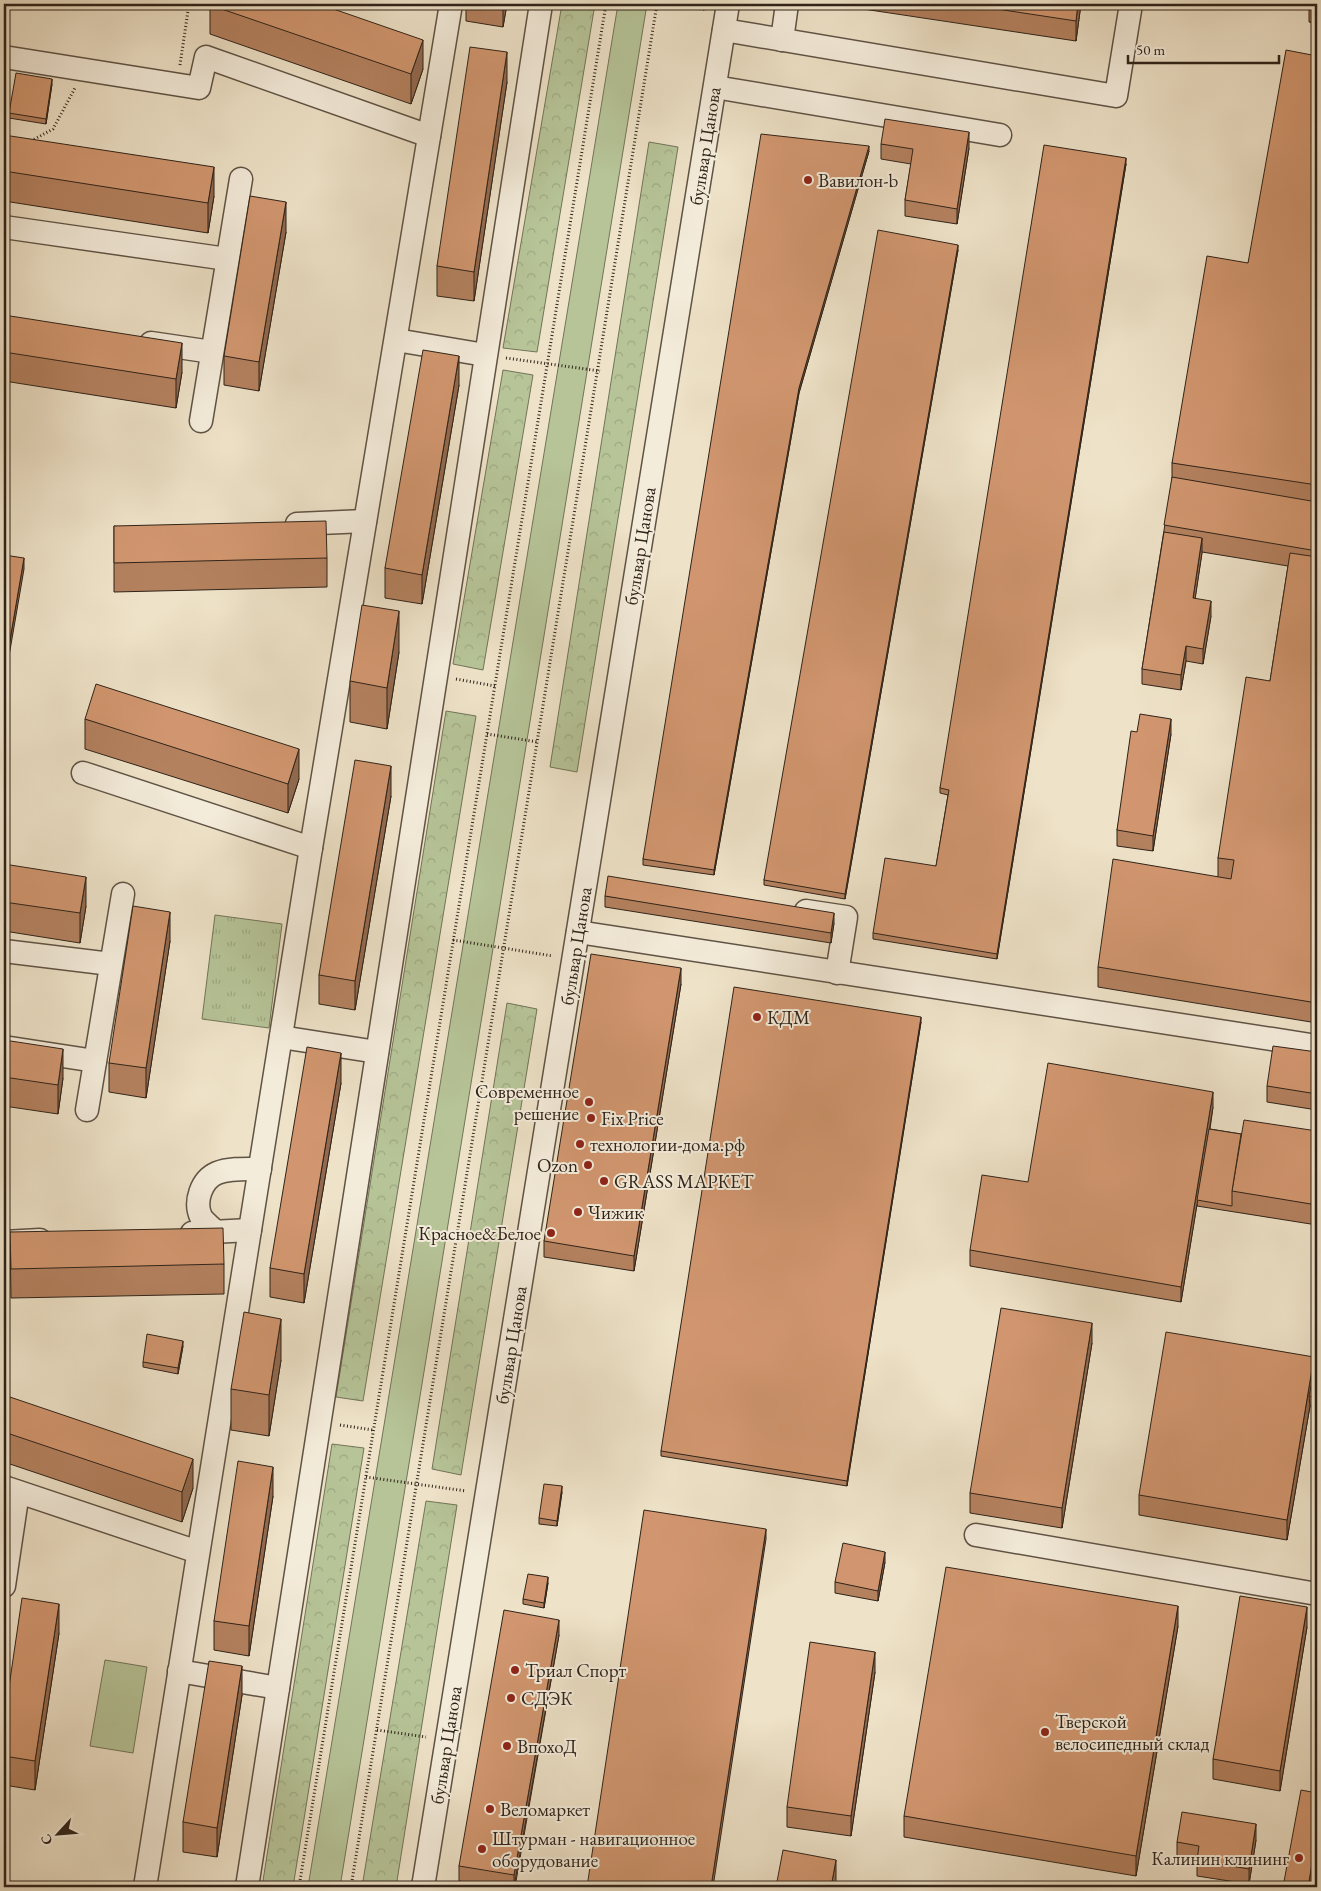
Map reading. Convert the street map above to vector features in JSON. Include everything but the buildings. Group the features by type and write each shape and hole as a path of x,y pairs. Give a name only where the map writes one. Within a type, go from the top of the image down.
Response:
{"street":[{"path":"145,1887 311,848 452,4"},
{"path":"247,1887 540,4"},
{"name":"бульвар Цанова","path":"423,1887 578,932 596,880 728,4"},
{"path":"782,40 787,4"},
{"path":"724,30 1116,96 1131,4"},
{"path":"4,57 199,88 206,57 429,136"},
{"path":"715,87 1000,135"},
{"path":"200,420 241,179"},
{"path":"4,227 227,259"},
{"path":"127,340 212,352"},
{"path":"396,340 486,355"},
{"path":"276,525 365,521"},
{"path":"83,773 311,848"},
{"path":"87,1110 123,894"},
{"path":"788,908 846,917 837,972"},
{"path":"578,932 1317,1046"},
{"path":"4,951 111,964"},
{"path":"281,1037 378,1052"},
{"path":"4,1047 95,1061"},
{"path":"215,1232 202,1218 197,1201 203,1186 215,1174 232,1169 260,1169"},
{"path":"167,1234 250,1230"},
{"path":"4,1242 61,1239"},
{"path":"4,1586 11,1490 198,1552"},
{"path":"976,1535 1317,1594"},
{"path":"179,1671 278,1688"}],"path":[{"path":"177,85 189,4"},
{"path":"299,1887 606,4"},
{"path":"351,1887 657,4"},
{"path":"25,144 53,129 75,88 98,72"},
{"path":"486,355 598,371"},
{"path":"436,676 495,686"},
{"path":"487,734 538,742"},
{"path":"453,940 558,956"},
{"path":"320,1422 373,1430"},
{"path":"366,1476 486,1494"},
{"path":"377,1730 446,1741"}],"green space":[{"path":"562,4 595,4 537,352 503,348"},
{"path":"618,4 647,4 340,1887 308,1887"},
{"path":"649,142 678,147 577,772 550,767"},
{"path":"503,370 533,375 483,670 453,664"},
{"path":"446,711 476,716 363,1401 336,1397"},
{"path":"215,915 282,924 269,1028 202,1019"},
{"path":"507,1003 537,1009 461,1475 432,1469"},
{"path":"332,1444 364,1448 293,1887 262,1887"},
{"path":"426,1501 457,1505 396,1887 362,1887"},
{"path":"105,1660 147,1667 133,1753 90,1746"}],"place":[{"name":"Вавилон-b","path":"808,180"},
{"name":"КДМ","path":"757,1017"},
{"name":"Современное решение","path":"589,1102"},
{"name":"Fix Price","path":"591,1118"},
{"name":"технологии-дома.рф","path":"580,1144"},
{"name":"Ozon","path":"588,1165"},
{"name":"GRASS МАРКЕТ","path":"604,1181"},
{"name":"Чижик","path":"578,1212"},
{"name":"Красное&Белое","path":"551,1233"},
{"name":"Триал Спорт","path":"515,1670"},
{"name":"СДЭК","path":"511,1698"},
{"name":"Тверской велосипедный склад","path":"1045,1732"},
{"name":"ВпохоД","path":"507,1746"},
{"name":"Веломаркет","path":"490,1809"},
{"name":"Штурман - навигационное оборудование","path":"482,1849"},
{"name":"Калинин клининг","path":"1299,1858"}]}
